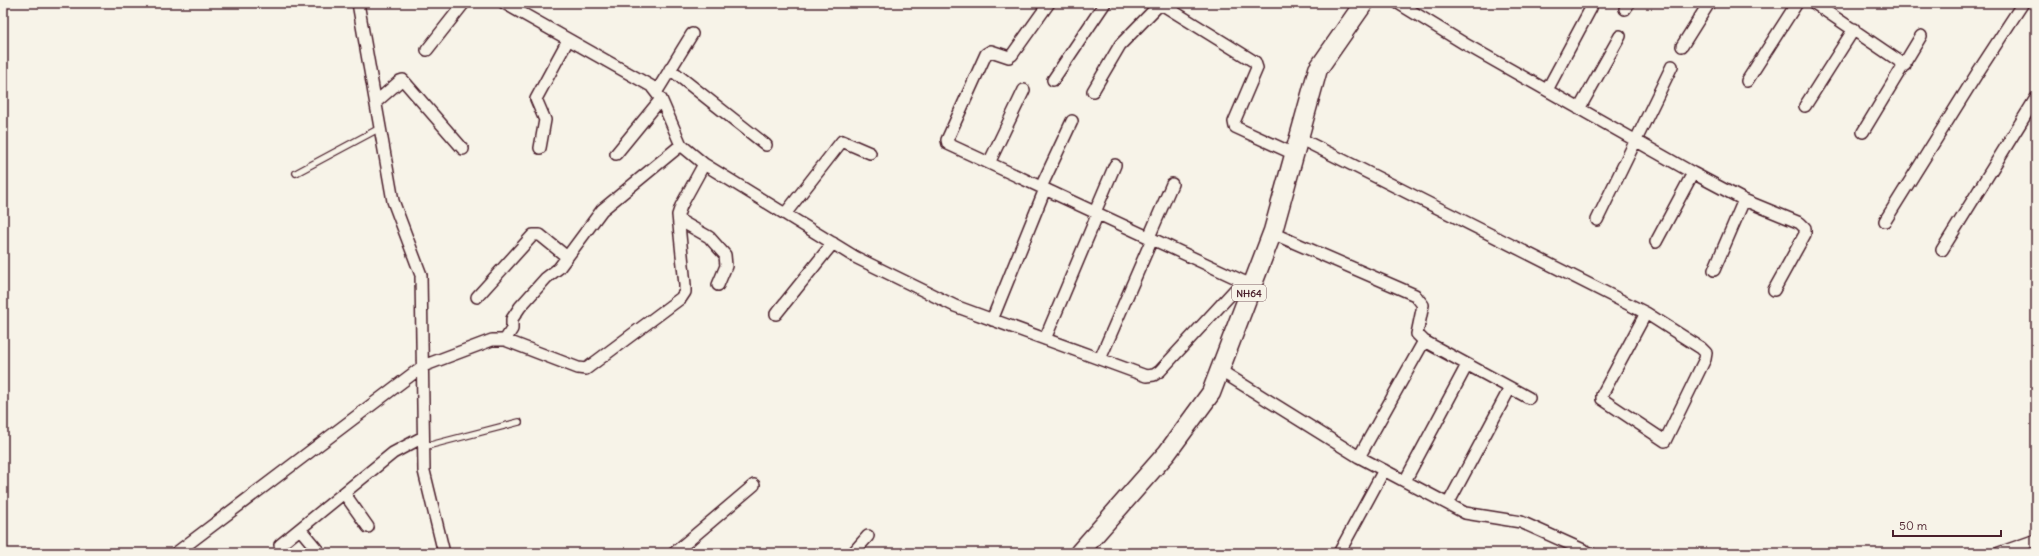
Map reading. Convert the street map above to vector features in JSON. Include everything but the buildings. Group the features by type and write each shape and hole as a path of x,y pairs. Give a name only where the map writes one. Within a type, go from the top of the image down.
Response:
{"highway":[{"name":"NH64","path":"1079,553 1167,453 1211,393 1221,371 1248,283 1272,233 1318,69 1364,3"}],"street":[{"path":"358,3 393,201 421,275 424,471 444,553"},
{"path":"426,50 464,3"},
{"path":"504,3 659,95 681,145 704,164 866,263 943,300 992,320 1146,376 1154,375 1160,371 1248,283 948,144 947,140 986,54 991,51 1009,57 1012,55 1049,3"},
{"path":"1053,80 1105,3"},
{"path":"1398,3 1465,44 1693,174 1744,200 1800,223 1805,228 1805,234 1774,290"},
{"path":"1682,46 1709,3"},
{"path":"1747,81 1797,3"},
{"path":"1814,3 1905,65"},
{"path":"1885,221 1973,79 2023,3"},
{"path":"1093,91 1124,39 1157,7 1162,5 1255,62 1256,68 1234,122 1235,128 1297,146 1646,313 1701,348 1706,354 1665,441 1602,399 1602,395 1646,313"},
{"path":"1546,90 1591,8"},
{"path":"1805,106 1854,29"},
{"path":"616,154 659,95 670,69 692,34"},
{"path":"1578,109 1620,36"},
{"path":"1863,132 1905,65 1921,36"},
{"path":"540,148 545,120 536,99 568,40"},
{"path":"1597,220 1637,142 1672,66"},
{"path":"670,69 766,144"},
{"path":"376,102 400,80 403,80 463,149"},
{"path":"989,163 1024,90"},
{"path":"1942,250 2036,98"},
{"path":"992,320 1043,188 1072,121"},
{"path":"785,214 842,141 870,153"},
{"path":"504,340 512,329 512,319 520,307 546,278 559,268 608,204 681,145"},
{"path":"176,553 423,366 492,340 504,340 578,368 586,369 592,365 681,298 685,292 679,220 681,206 704,164"},
{"path":"1045,339 1097,213 1115,165"},
{"path":"1656,242 1693,174"},
{"path":"1100,359 1172,184"},
{"path":"1714,270 1744,200"},
{"path":"679,220 709,237 725,255 726,266 718,285"},
{"path":"1272,233 1415,296 1423,305 1417,334 1424,342 1529,398"},
{"path":"478,297 533,235 540,235 567,257"},
{"path":"776,314 833,243"},
{"path":"1359,457 1424,342"},
{"path":"1405,481 1467,365"},
{"path":"1221,371 1359,457 1448,504 1474,516 1521,522 1590,553"},
{"path":"1448,504 1510,388"},
{"path":"280,545 393,453 423,442"},
{"path":"1339,553 1384,470"},
{"path":"674,553 754,485"},
{"path":"344,493 368,527"},
{"path":"300,529 320,553"},
{"path":"853,553 868,536"},
{"path":"1999,553 2036,540"}],"lane":[{"path":"296,172 380,128"},
{"path":"423,442 519,422"}]}
